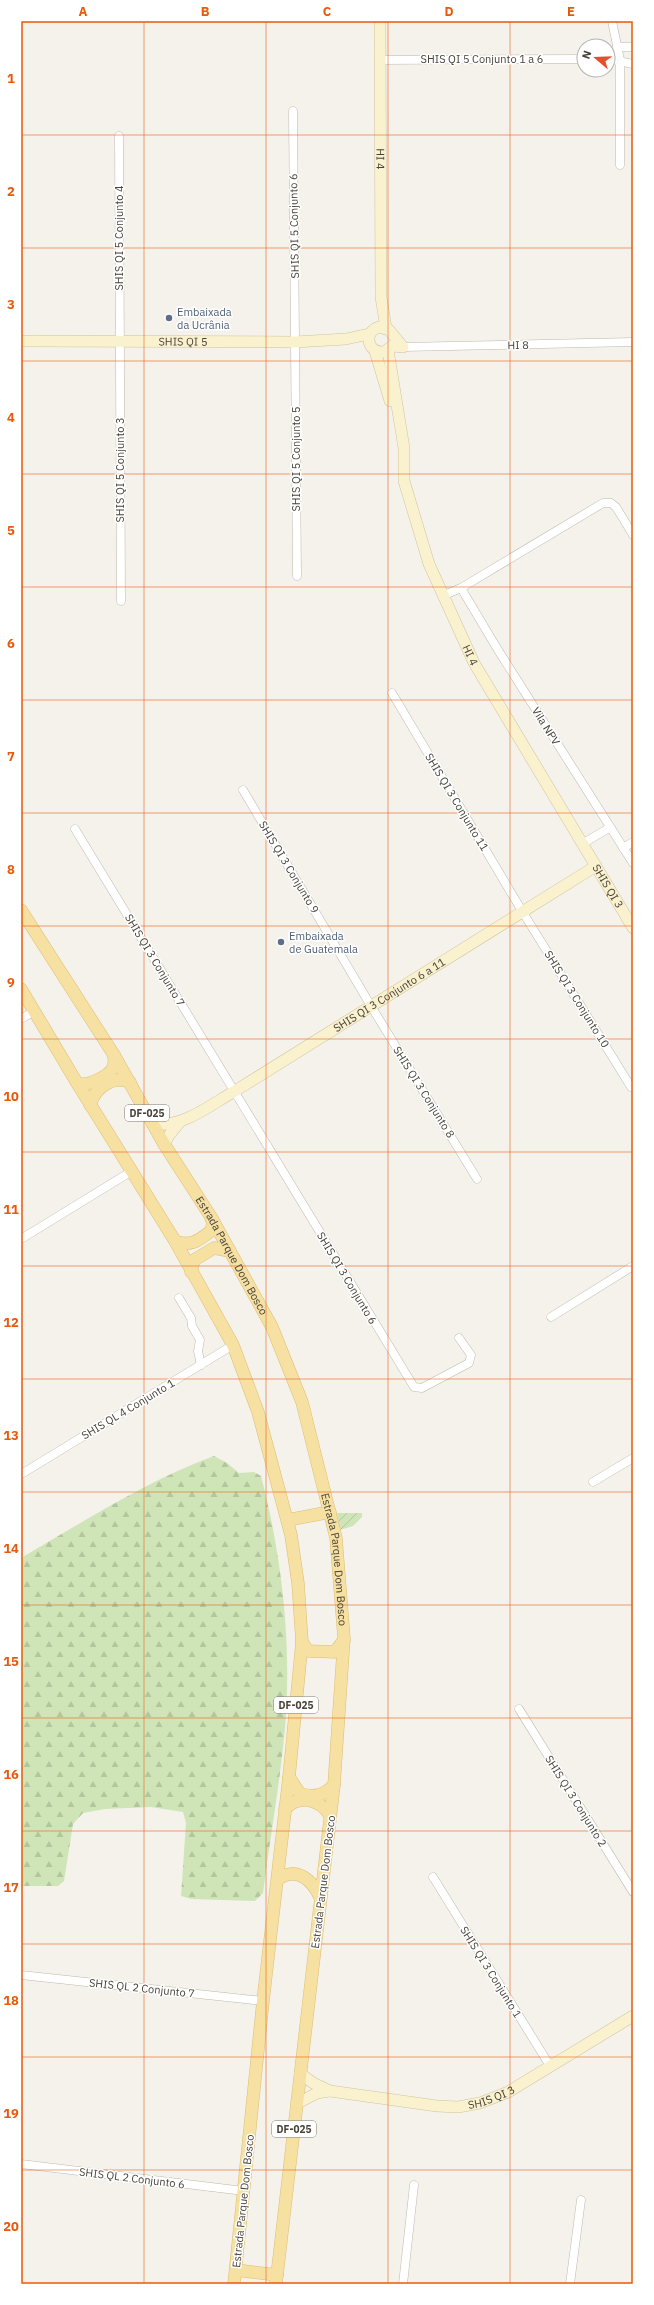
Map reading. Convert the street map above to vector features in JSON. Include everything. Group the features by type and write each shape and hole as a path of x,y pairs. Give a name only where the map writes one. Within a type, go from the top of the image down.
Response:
{"main road":[{"name":"Estrada Parque Dom Bosco","path":"22,914 114,1055 164,1144 211,1217 272,1327 302,1402 336,1538 344,1638 334,1785 296,2104 277,2280"},
{"name":"Estrada Parque Dom Bosco","path":"21,989 90,1105 174,1241 233,1345 258,1412 288,1520 298,1583 302,1642 289,1777 263,2001 234,2284"},
{"path":"77,1083 88,1085 110,1071 114,1063 114,1055"},
{"path":"90,1105 97,1090 116,1080 130,1082"},
{"path":"174,1241 190,1244 211,1232 213,1223 211,1217"},
{"path":"191,1272 194,1260 214,1248 230,1251"},
{"path":"288,1520 330,1512"},
{"path":"302,1642 308,1652 335,1652 344,1638"},
{"path":"289,1777 300,1794 312,1796 327,1792 334,1785"},
{"path":"285,1809 298,1800 310,1801 321,1804 330,1815"},
{"path":"278,1879 283,1876 301,1875 309,1879 320,1897"},
{"path":"236,2270 277,2280"}],"street":[{"name":"HI 4","path":"380,21 381,297 375,337 404,448"},
{"path":"612,21 620,60 620,165"},
{"path":"617,47 633,47"},
{"name":"SHIS QI 5 Conjunto 1 a 6","path":"380,60 576,59"},
{"path":"616,60 633,64"},
{"name":"SHIS QI 5 Conjunto 6","path":"293,111 295,342"},
{"name":"SHIS QI 5 Conjunto 4","path":"119,136 120,340"},
{"path":"375,337 403,348"},
{"name":"SHIS QI 5","path":"21,341 120,340 295,342 375,337 388,350 392,346 403,348"},
{"name":"SHIS QI 5 Conjunto 3","path":"120,340 121,601"},
{"name":"SHIS QI 5 Conjunto 5","path":"295,342 297,576"},
{"name":"HI 8","path":"403,348 633,342"},
{"name":"HI 4","path":"388,350 404,448 404,481 417,530 442,596 474,663 582,844"},
{"path":"442,596 461,588 603,503 610,503 616,507 633,535"},
{"name":"Vila NPV","path":"461,588 609,828 633,863"},
{"name":"SHIS QI 3 Conjunto 11","path":"392,694 522,911"},
{"name":"SHIS QI 3 Conjunto 9","path":"243,790 371,1006"},
{"path":"582,844 609,828"},
{"name":"SHIS QI 3 Conjunto 7","path":"74,829 235,1091"},
{"path":"623,848 633,842"},
{"name":"SHIS QI 3","path":"582,844 633,928"},
{"name":"SHIS QI 3 Conjunto 6 a 11","path":"153,1124 168,1125 180,1122 235,1091 596,866"},
{"name":"SHIS QI 3 Conjunto 10","path":"522,911 632,1087"},
{"name":"SHIS QI 3 Conjunto 8","path":"371,1006 477,1179"},
{"path":"21,1019 34,1010"},
{"name":"SHIS QI 3 Conjunto 6","path":"235,1091 414,1386 422,1388 469,1363 471,1355 459,1338"},
{"name":"SHIS QI 3 Conjunto 6 a 11","path":"164,1144 180,1122"},
{"path":"21,1239 132,1171"},
{"path":"551,1317 633,1266"},
{"path":"179,1298 191,1318 192,1326 200,1340 198,1351 201,1364"},
{"name":"SHIS QL 4 Conjunto 1","path":"23,1473 233,1345"},
{"path":"594,1482 633,1458"},
{"name":"SHIS QI 3 Conjunto 2","path":"519,1709 633,1892"},
{"name":"SHIS QI 3 Conjunto 1","path":"433,1877 550,2066"},
{"name":"SHIS QL 2 Conjunto 7","path":"21,1975 263,2001"},
{"name":"SHIS QI 3","path":"296,2104 317,2093 330,2091 458,2107 480,2103 508,2092 633,2016"},
{"name":"SHIS QI 3","path":"300,2073 314,2083 330,2091"},
{"name":"SHIS QL 2 Conjunto 6","path":"21,2164 244,2191"},
{"path":"403,2284 414,2185"},
{"path":"570,2284 580,2200"}],"green space":[{"path":"214,1456 227,1463 239,1473 254,1472 261,1476 275,1538 284,1600 287,1664 285,1728 278,1790 263,1893 255,1901 191,1899 181,1896 186,1823 183,1812 151,1807 105,1809 83,1813 73,1824 64,1881 58,1886 21,1886 21,1558 91,1516 139,1490 164,1477"},
{"path":"337,1513 362,1513 362,1517 353,1526 340,1530"}],"place":[{"name":"Embaixada da Ucrânia","path":"169,318"},
{"name":"Embaixada de Guatemala","path":"281,942"}]}
